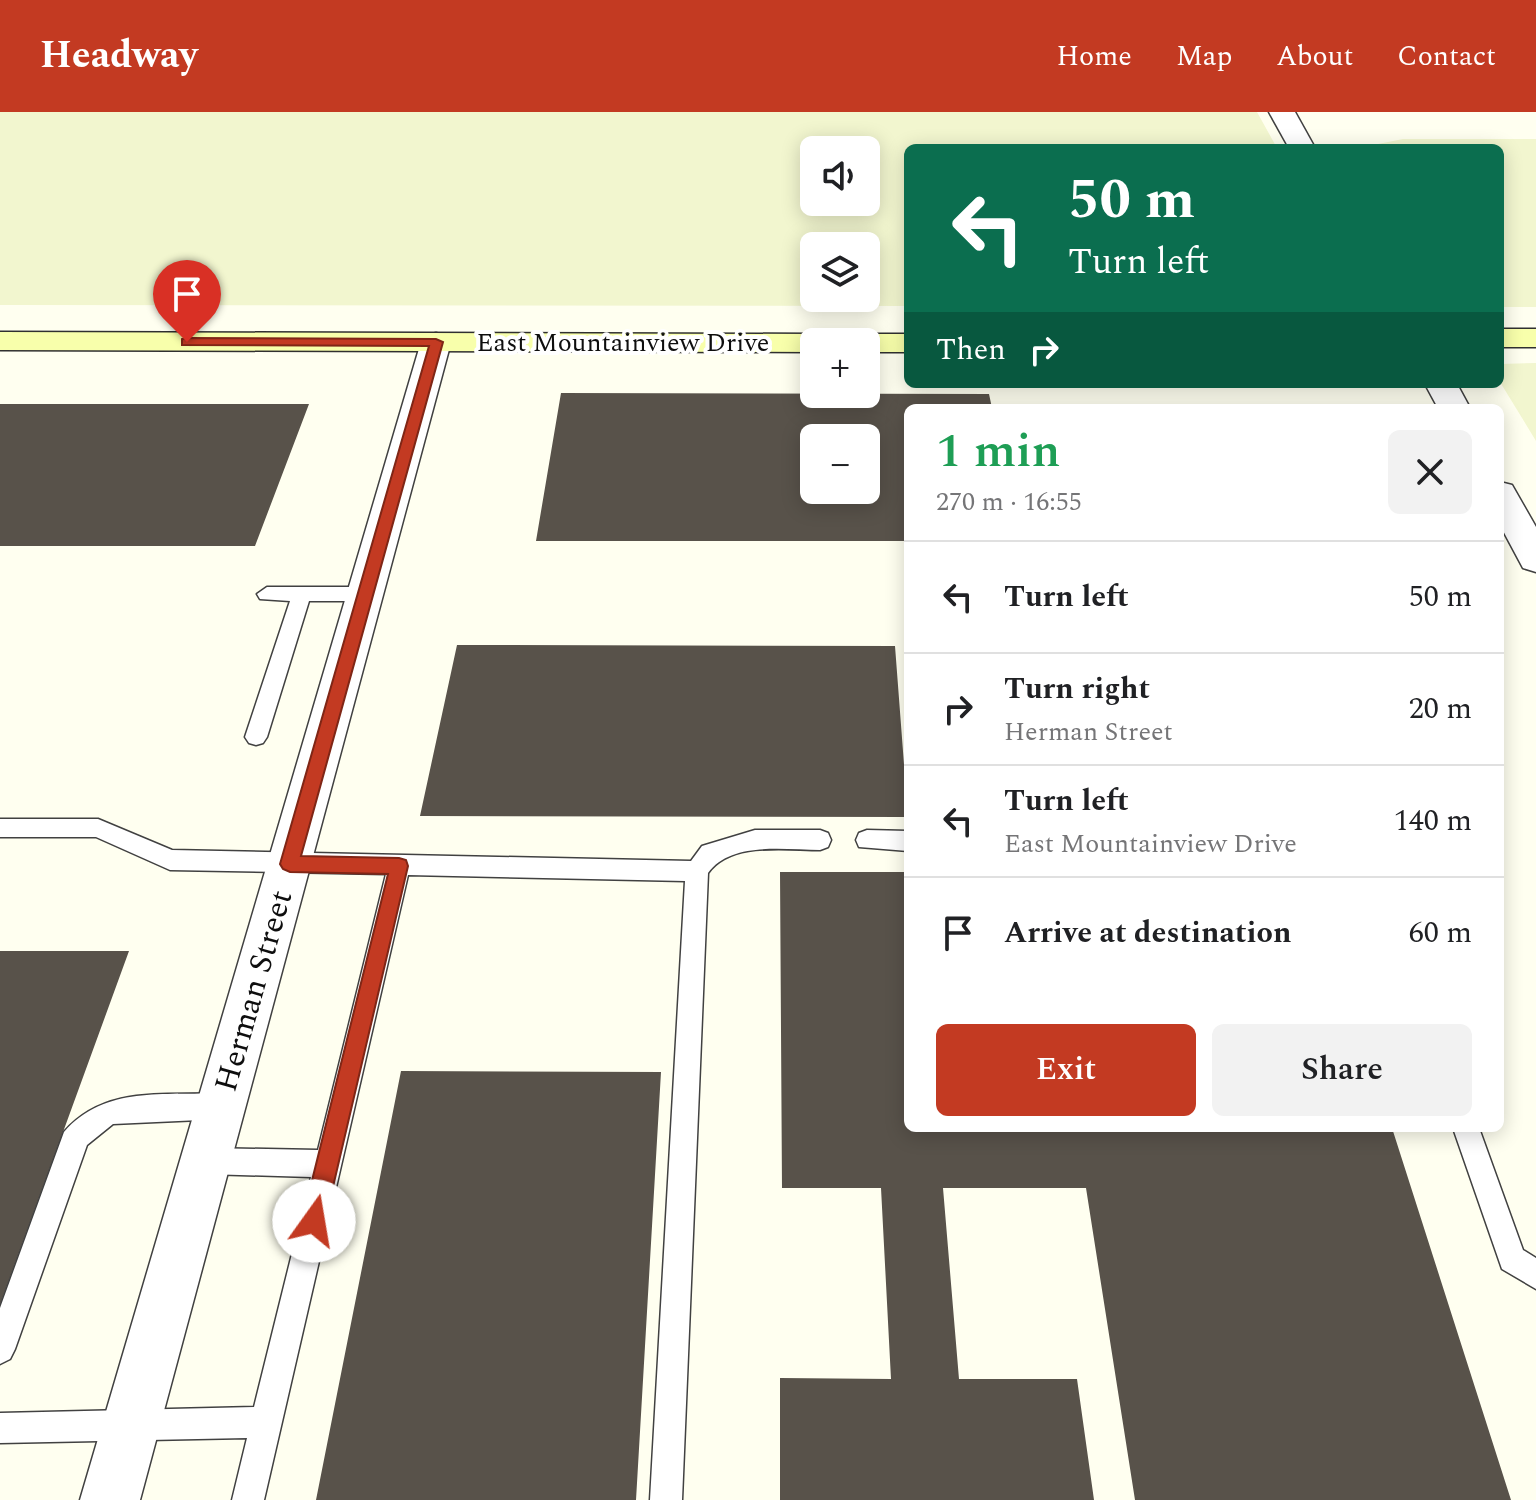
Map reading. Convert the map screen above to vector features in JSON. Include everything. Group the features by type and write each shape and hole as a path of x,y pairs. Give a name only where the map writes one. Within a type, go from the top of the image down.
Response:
{"main road":[{"path":"1504,338 1536,338"},
{"name":"East Mountainview Drive","path":"0,341 800,343"},
{"path":"880,343 904,343"}],"street":[{"path":"1282,112 1300,144"},
{"name":"Herman Street","path":"110,1500 436,342"},
{"path":"1504,500 1536,559"}],"lane":[{"path":"267,594 367,594"},
{"path":"256,737 302,594"},
{"path":"0,828 98,828 170,860 697,871"},
{"path":"666,1500 697,871 710,853 755,840 820,840"},
{"path":"867,840 904,841"},
{"path":"248,1500 399,866"},
{"path":"0,1349 73,1141 84,1128 96,1117 112,1111 222,1106"},
{"path":"1467,1132 1512,1259 1536,1275"},
{"path":"206,1161 327,1164"},
{"path":"0,1428 266,1422"}],"green space":[{"path":"0,112 1257,112 1275,144 904,144 904,306 880,306 880,232 800,232 800,306 0,305"},
{"path":"1403,139 1536,139 1536,307 1504,307 1504,144 1378,144"},
{"path":"1536,363 1536,441 1504,388 1504,364"}],"building":[{"path":"561,393 800,394 800,408 880,408 880,394 989,394 991,404 904,404 904,541 536,541"},
{"path":"0,404 309,404 255,546 0,546"},
{"path":"457,645 895,646 904,764 904,817 420,816"},
{"path":"780,872 904,872 904,1132 1393,1132 1511,1500 1135,1500 1086,1188 943,1188 959,1379 1077,1379 1094,1500 780,1500 780,1378 891,1379 881,1188 782,1188"},
{"path":"0,951 129,951 0,1305"},
{"path":"401,1071 661,1072 636,1500 316,1500"}],"route":[{"path":"187,342 436,342 290,864 399,866 314,1221"}]}
